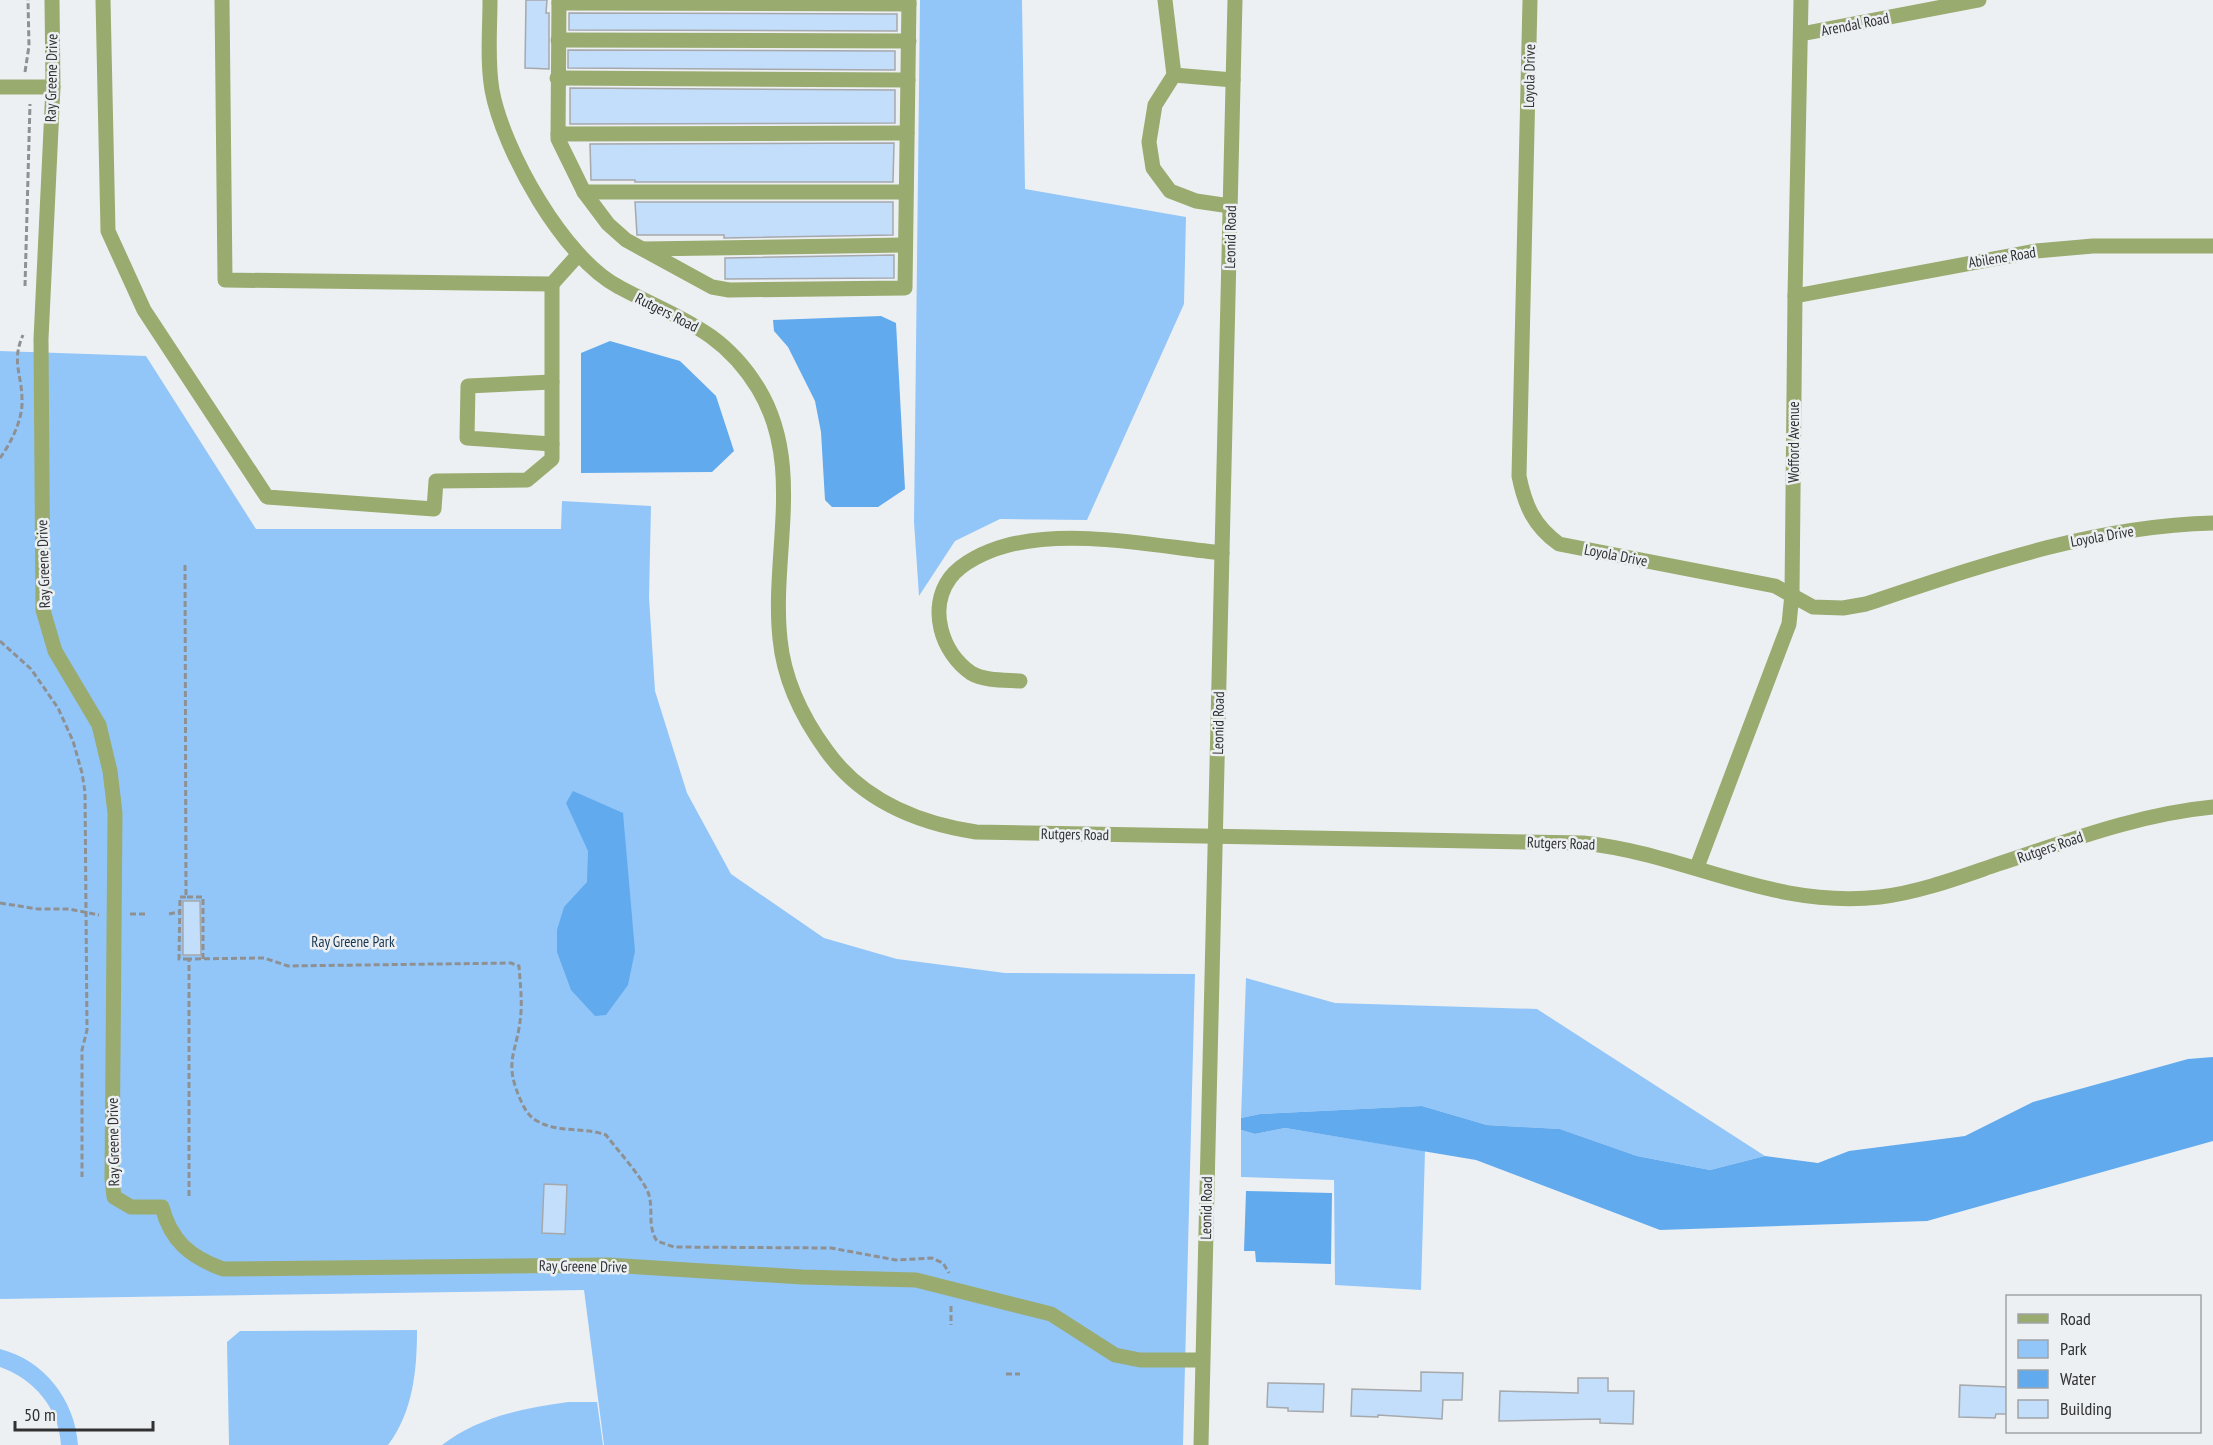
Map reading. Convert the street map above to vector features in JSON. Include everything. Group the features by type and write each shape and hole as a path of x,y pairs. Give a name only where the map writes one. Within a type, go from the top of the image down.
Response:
{"street":[{"name":"Ray Greene Drive","path":"52,0 52,87 41,339 43,610 55,651 99,724 110,771 115,813 112,1168 114,1197 131,1207 162,1207 166,1224 187,1250 200,1261 223,1269 608,1265 802,1277 916,1280 1051,1314 1115,1355 1140,1360 1202,1360"},
{"path":"103,0 108,231 144,310 267,497 434,509 436,481 526,480 552,459 552,284 578,255"},
{"path":"222,0 225,280 552,284"},
{"name":"Rutgers Road","path":"490,0 489,62 499,117 510,147 552,220 578,255 617,287 694,323 740,362 759,389 772,417 781,446 784,477 780,640 795,698 811,729 831,757 854,781 884,803 911,817 939,826 967,830 1583,843 1636,850 1697,867 1745,884 1808,898 1879,897 1958,878 2099,830 2213,807"},
{"path":"1165,0 1173,75 1155,105 1149,142 1153,168 1170,190 1196,201 1230,206"},
{"name":"Leonid Road","path":"1201,1445 1235,0"},
{"name":"Loyola Drive","path":"1530,0 1519,476 1531,515 1542,531 1559,544 1775,586 1813,607 1843,608 1866,604 1991,562 2046,547 2140,529 2213,523"},
{"name":"Wofford Avenue","path":"1697,867 1784,643 1789,624 1792,594 1794,296 1801,0"},
{"name":"Arendal Road","path":"1801,34 1979,0"},
{"path":"559,2 909,2 905,288 723,289 691,276 626,240 608,224 584,192 566,160 558,134 559,2"},
{"path":"558,40 909,41"},
{"path":"1173,75 1233,80"},
{"path":"557,78 908,80"},
{"path":"0,87 52,87"},
{"path":"558,134 907,133"},
{"path":"584,192 906,192"},
{"path":"644,249 905,245"},
{"name":"Abilene Road","path":"1794,296 2036,251 2094,246 2213,246"},
{"path":"552,382 468,386 467,438 552,444"},
{"path":"1020,681 995,680 972,674 951,654 938,623 941,596 951,576 974,559 1004,546 1035,540 1079,538 1222,553"}],"path":[{"path":"24,74 29,46 28,0"},
{"path":"25,290 30,102"},
{"path":"0,458 8,447 22,408 16,363 18,347 24,333"},
{"path":"185,565 186,897"},
{"path":"0,641 31,669 47,690 67,724 85,792 87,1030 82,1050 82,1178"},
{"path":"203,959 203,897 180,897 179,959 203,959 264,958 288,966 516,964 519,966 521,1014 510,1068 513,1083 526,1111 536,1121 552,1128 606,1135 647,1190 651,1202 651,1224 657,1241 674,1247 831,1248 896,1260 932,1258 948,1268 950,1277"},
{"path":"0,903 38,909 69,909 86,914 104,915"},
{"path":"168,914 179,912"},
{"path":"125,914 147,914"},
{"path":"189,959 189,1196"},
{"path":"951,1299 951,1325"},
{"path":"1006,1374 1020,1374"}],"green space":[{"path":"920,0 1022,0 1025,189 1186,217 1184,304 1087,520 1000,519 955,541 919,596 914,522"},
{"name":"Ray Greene Park","path":"0,351 146,356 256,529 561,529 562,501 651,506 649,597 655,691 687,793 731,874 824,938 897,959 1005,973 1195,974 1183,1445 604,1445 584,1290 0,1299"},
{"path":"1246,978 1335,1003 1537,1009 1765,1156 1710,1170 1637,1156 1560,1129 1487,1125 1422,1106 1260,1114 1241,1118"},
{"path":"1285,1128 1425,1151 1421,1290 1335,1285 1334,1180 1241,1177 1241,1130 1255,1134"},
{"path":"417,1330 412,1390 403,1419 388,1445 229,1445 227,1342 240,1331"},
{"path":"0,1349 30,1362 54,1384 71,1413 78,1445 61,1445 50,1407 34,1387 24,1379 0,1367"},
{"path":"568,1402 597,1402 603,1445 442,1445 471,1427 502,1415"}],"water":[{"path":"881,316 896,323 905,489 878,507 832,507 825,500 821,432 815,401 788,347 774,331 773,320"},
{"path":"610,341 680,361 716,396 734,451 712,472 581,473 581,353"},
{"path":"573,791 623,813 635,951 628,985 606,1015 595,1016 571,990 557,952 557,930 564,907 587,882 588,851 566,803"},
{"path":"2213,1057 2213,1141 1927,1221 1660,1230 1476,1160 1285,1128 1255,1134 1241,1130 1241,1118 1260,1114 1422,1106 1487,1125 1560,1129 1637,1156 1710,1170 1765,1156 1818,1163 1849,1151 1965,1136 2033,1102 2188,1059"},
{"path":"1246,1191 1332,1193 1331,1264 1256,1262 1255,1251 1244,1251"}],"building":[{"path":"526,0 547,0 549,69 525,68"},
{"path":"569,13 897,14 897,31 569,30"},
{"path":"568,50 895,51 895,70 568,68"},
{"path":"570,88 895,90 895,123 570,124"},
{"path":"894,143 893,182 591,180 590,144"},
{"path":"635,202 893,202 893,235 724,238 724,235 637,235"},
{"path":"894,255 894,278 725,279 725,258"},
{"path":"183,901 200,901 201,955 183,955"},
{"path":"544,1184 567,1185 565,1234 542,1233"},
{"path":"1421,1372 1463,1373 1462,1400 1443,1400 1442,1419 1378,1415 1378,1417 1351,1416 1352,1389 1421,1391"},
{"path":"1578,1378 1608,1378 1608,1391 1634,1391 1633,1424 1600,1423 1600,1419 1499,1421 1500,1391 1578,1393"},
{"path":"1268,1383 1324,1384 1323,1412 1288,1411 1288,1408 1267,1407"},
{"path":"1960,1385 2006,1387 2006,1414 1996,1414 1995,1418 1959,1417"}]}
